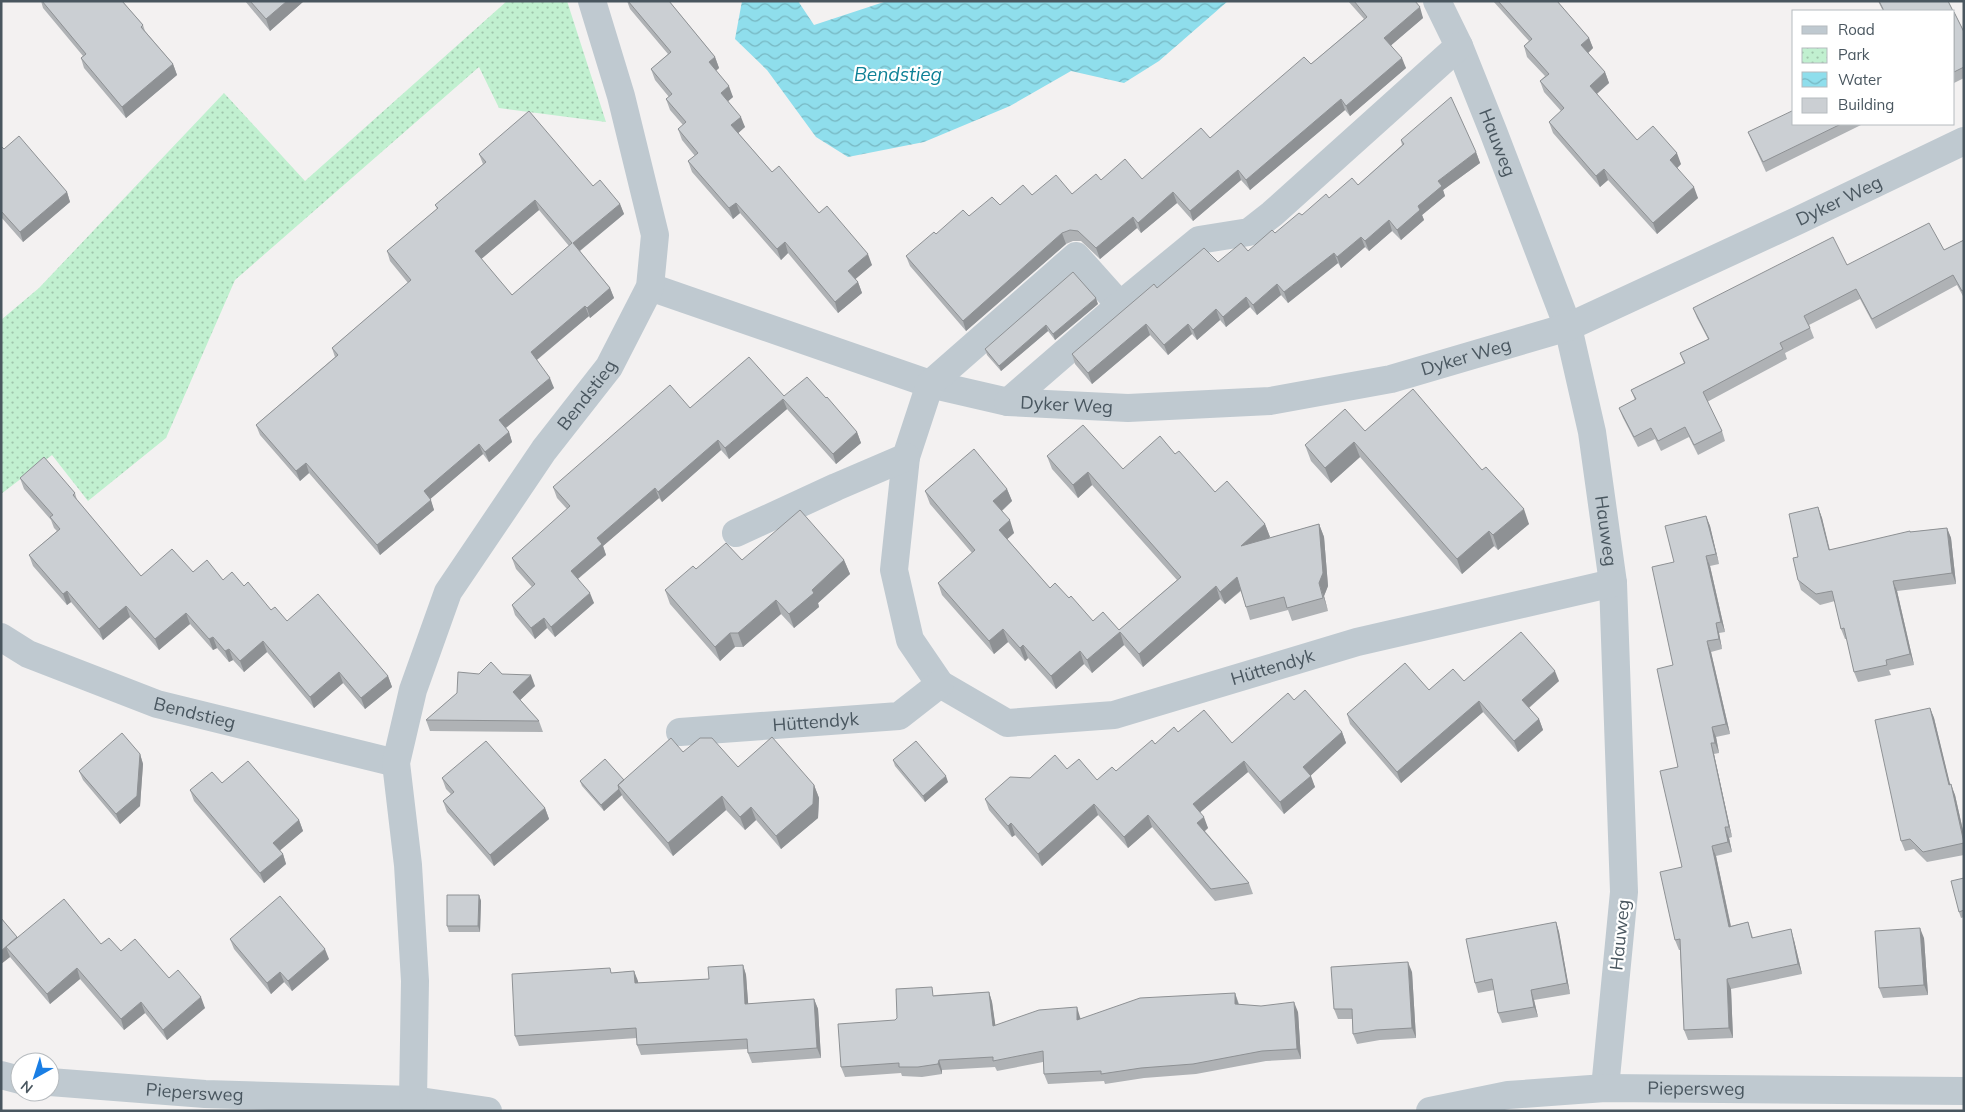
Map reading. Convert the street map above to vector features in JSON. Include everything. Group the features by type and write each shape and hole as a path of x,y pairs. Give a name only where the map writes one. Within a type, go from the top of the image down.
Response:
{"street":[{"name":"Bendstieg","path":"413,1100 415,981 408,865 396,763 413,690 448,592 544,450 609,367 650,288 654,235 621,96 592,1"},
{"name":"Hauweg","path":"1437,1 1459,46 1568,327 1592,432 1613,583 1624,892 1605,1088"},
{"path":"1008,402 1120,305 1199,240 1249,232 1324,168 1459,46"},
{"name":"Dyker Weg","path":"650,288 930,384 1008,402 1128,408 1270,401 1392,380 1568,327 1964,141"},
{"path":"930,384 1076,256 1120,305"},
{"name":"Hüttendyk","path":"930,384 906,457 894,570 910,640 940,684 1008,723 1114,715 1357,642 1613,583"},
{"path":"736,533 906,457"},
{"name":"Bendstieg","path":"1,637 28,654 157,704 396,763"},
{"name":"Hüttendyk","path":"680,732 899,716 940,684"},
{"name":"Piepersweg","path":"60,1083 205,1094 413,1100 488,1111"},
{"name":"Piepersweg","path":"1430,1111 1508,1095 1605,1088 1964,1091"}],"green space":[{"path":"507,1 567,1 606,122 499,108 479,67 235,280 166,438 88,501 52,455 1,494 1,320 39,288 224,93 305,181"}],"water":[{"name":"Bendstieg","path":"742,1 798,1 814,25 887,1 1228,1 1159,61 1124,83 1071,71 1010,106 924,142 848,157 816,137 767,70 735,39"}],"building":[{"path":"42,1 122,1 143,25 141,27 173,64 122,107 81,58 86,54"},
{"path":"250,1 287,1 266,19"},
{"path":"628,1 669,1 715,57 709,62 729,86 721,93 741,117 731,125 772,172 779,166 819,213 827,206 868,254 848,271 858,282 835,302 785,242 777,249 736,203 729,208 688,161 698,153 678,129 686,122 666,99 672,94 651,69 671,52"},
{"path":"1354,1 1415,1 1420,7 1384,38 1402,58 1346,106 1341,99 1246,180 1238,170 1190,211 1173,192 1138,223 1133,217 1096,248 1078,231 1070,230 1062,233 963,321 906,256 934,232 936,234 963,210 969,216 992,197 1000,205 1023,185 1032,195 1056,175 1072,194 1096,174 1101,180 1125,159 1142,179 1201,128 1210,138 1304,57 1311,64 1367,17"},
{"path":"1498,1 1557,1 1589,38 1581,45 1605,72 1590,86 1637,140 1653,126 1677,153 1670,160 1694,187 1653,223 1604,169 1596,176 1549,122 1564,108 1540,81 1549,74 1524,46 1532,39"},
{"path":"1879,1 1948,1 1952,10 1884,10"},
{"path":"1955,14 1964,32 1964,67 1955,72"},
{"path":"1451,97 1476,152 1438,181 1442,186 1418,206 1420,210 1397,230 1389,220 1365,241 1361,237 1337,257 1334,253 1284,292 1277,284 1253,305 1246,297 1223,317 1216,309 1193,330 1188,324 1164,345 1146,324 1088,373 1072,354 1154,284 1157,288 1204,248 1218,262 1241,243 1248,251 1272,230 1275,233 1299,213 1302,215 1326,194 1329,198 1352,178 1358,185 1404,144 1401,140"},
{"path":"529,111 593,186 600,180 620,204 573,243 610,288 587,308 585,306 531,352 550,378 499,420 509,432 485,452 479,444 424,491 431,500 377,545 306,463 296,471 256,425 338,355 332,348 411,280 387,251 438,208 435,205 486,162 479,154","holes":["535,200 572,243 512,295 475,251"]},
{"path":"1792,111 1792,125 1839,125 1763,162 1748,132"},
{"path":"19,136 67,192 20,232 1,211 1,146 4,149"},
{"path":"1929,223 1944,250 1964,240 1964,290 1962,291 1953,275 1872,319 1856,289 1804,316 1810,328 1780,343 1783,349 1703,392 1722,431 1694,445 1685,427 1658,441 1651,428 1634,437 1619,408 1636,399 1631,390 1685,363 1680,353 1709,339 1693,308 1833,237 1847,265"},
{"path":"1073,272 1096,298 1053,334 1046,325 999,366 985,349"},
{"path":"749,357 784,396 807,377 857,432 833,454 783,399 725,448 718,440 658,492 655,488 597,538 602,544 571,571 590,593 551,627 544,618 531,628 512,605 535,584 512,558 570,506 553,487 670,385 690,408"},
{"path":"1413,389 1482,470 1486,467 1524,509 1493,535 1489,531 1457,559 1354,442 1325,468 1305,445 1345,409 1365,431"},
{"path":"1083,425 1123,469 1160,436 1175,454 1179,451 1215,492 1227,481 1265,524 1241,546 1319,524 1323,573 1319,583 1323,598 1287,608 1284,597 1246,607 1237,577 1220,592 1216,586 1139,654 1120,632 1087,660 1080,651 1051,676 1023,645 1020,648 1003,629 989,641 938,583 975,550 925,491 974,449 1007,489 993,501 1010,520 999,530 1050,588 1055,583 1069,598 1071,596 1093,621 1103,612 1119,630 1181,577 1088,472 1073,485 1047,456"},
{"path":"44,457 75,493 73,495 141,576 172,549 193,572 207,560 223,580 232,572 244,586 248,582 271,610 275,607 287,621 318,594 388,676 361,698 339,672 310,697 263,641 240,661 229,649 225,651 213,637 209,639 186,613 155,639 126,606 99,629 67,591 63,594 29,555 60,529 50,517 53,515 20,478"},
{"path":"1818,507 1829,550 1910,531 1947,528 1952,573 1893,581 1910,654 1886,660 1887,665 1854,672 1844,628 1841,629 1832,591 1816,594 1798,580 1793,558 1798,557 1789,514"},
{"path":"800,510 844,560 812,590 814,593 789,614 776,600 738,633 730,633 715,647 665,590 693,566 696,569 726,543 742,560"},
{"path":"1706,516 1716,554 1706,556 1721,622 1716,623 1719,639 1707,641 1726,724 1712,727 1715,743 1711,743 1729,827 1725,827 1728,842 1712,846 1729,927 1748,922 1752,938 1791,929 1798,964 1727,979 1729,1028 1684,1030 1680,939 1675,940 1660,872 1682,867 1660,771 1678,767 1657,669 1673,665 1652,567 1674,562 1665,526"},
{"path":"1521,632 1555,671 1522,700 1539,719 1514,741 1479,701 1397,772 1347,714 1405,663 1429,690 1453,669 1464,681"},
{"path":"491,662 502,674 531,675 513,692 539,721 426,720 457,693 458,672 479,674"},
{"path":"1305,690 1342,732 1303,767 1311,776 1280,802 1244,761 1193,804 1204,817 1197,823 1249,883 1211,889 1148,815 1124,837 1094,804 1038,854 1011,823 1008,826 985,799 1010,777 1030,778 1055,755 1067,769 1079,759 1097,780 1112,767 1116,771 1152,740 1155,744 1174,727 1178,732 1204,710 1232,743 1288,693 1294,700"},
{"path":"1930,708 1949,785 1951,784 1964,843 1923,852 1910,839 1901,841 1875,720"},
{"path":"122,733 140,754 137,796 116,814 79,771"},
{"path":"772,737 814,785 813,804 776,836 751,807 740,817 722,796 668,843 618,785 671,738 683,752 700,738 712,738 738,767"},
{"path":"486,741 545,808 490,855 443,801 454,792 442,778"},
{"path":"916,741 946,776 923,796 893,760"},
{"path":"605,759 624,780 618,785 619,789 601,805 580,781"},
{"path":"248,761 299,820 273,843 283,854 260,873 190,790 212,772 222,783"},
{"path":"1964,878 1964,910 1959,912 1951,881"},
{"path":"447,895 479,895 478,926 447,926"},
{"path":"280,896 325,949 288,981 280,972 267,983 230,939"},
{"path":"64,899 101,944 109,938 121,951 135,939 169,978 178,970 201,997 163,1030 141,1002 121,1019 77,968 47,994 6,947"},
{"path":"1,918 17,937 1,951"},
{"path":"1556,922 1567,983 1531,990 1534,1007 1498,1013 1492,979 1475,983 1466,939"},
{"path":"1920,928 1924,985 1879,988 1875,931"},
{"path":"1408,962 1412,1028 1376,1030 1353,1034 1352,1009 1334,1009 1331,967"},
{"path":"743,965 745,1004 814,999 817,1048 748,1053 747,1039 637,1045 636,1028 515,1036 512,974 610,968 611,973 634,971 635,983 709,979 708,967"},
{"path":"932,987 933,996 989,992 993,1026 1039,1010 1077,1007 1077,1020 1140,998 1235,993 1235,1004 1261,1006 1294,1002 1297,1049 1262,1051 1193,1064 1141,1068 1101,1074 1101,1071 1044,1074 1043,1051 993,1061 993,1057 939,1060 938,1064 918,1067 899,1067 899,1063 841,1067 838,1024 895,1020 897,1018 896,989"}]}
